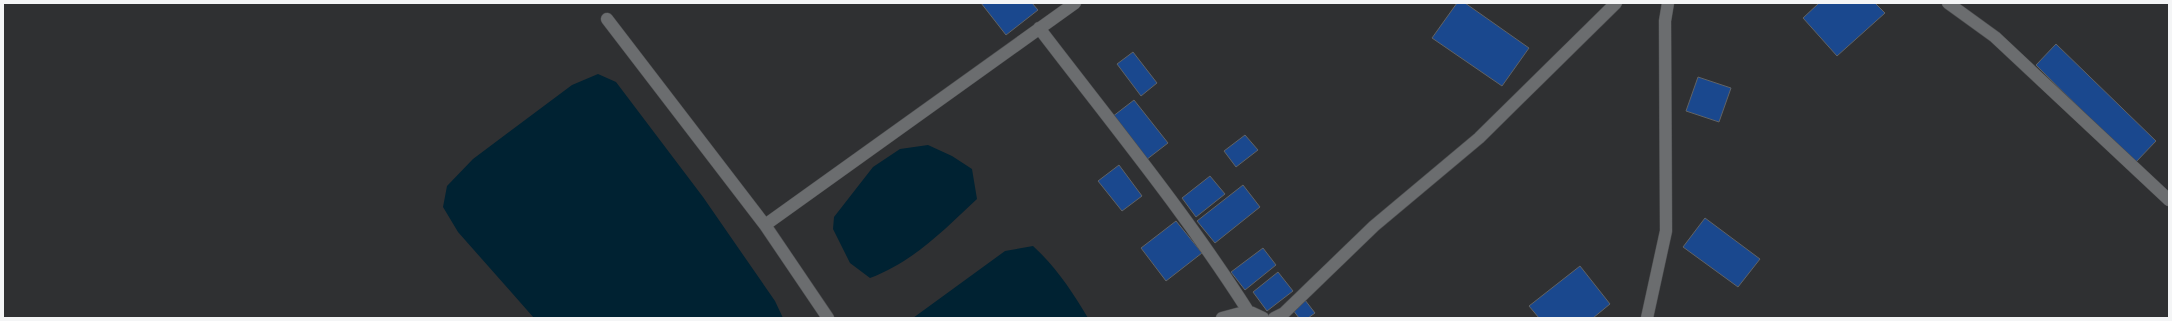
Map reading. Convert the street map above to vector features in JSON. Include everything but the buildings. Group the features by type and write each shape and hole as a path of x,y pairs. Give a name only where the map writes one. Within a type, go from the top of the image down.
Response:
{"street":[{"path":"765,225 1075,3"},
{"path":"1282,316 1374,226 1480,138 1616,3"},
{"path":"1647,318 1666,231 1665,21 1668,3"},
{"path":"1948,3 1995,37 2169,200"},
{"path":"607,19 765,225 828,318"},
{"path":"1039,28 1180,213 1223,272 1248,311 1263,318"},
{"path":"1222,318 1248,311"}],"water":[{"path":"598,74 616,82 703,197 775,301 783,318 534,318 458,232 443,207 447,186 473,159 572,85"},
{"path":"928,145 952,156 972,169 977,199 940,233 914,254 886,271 870,278 850,263 833,229 834,217 873,167 900,149"},
{"path":"1033,246 1049,262 1063,280 1088,318 913,318 1005,251"}]}
